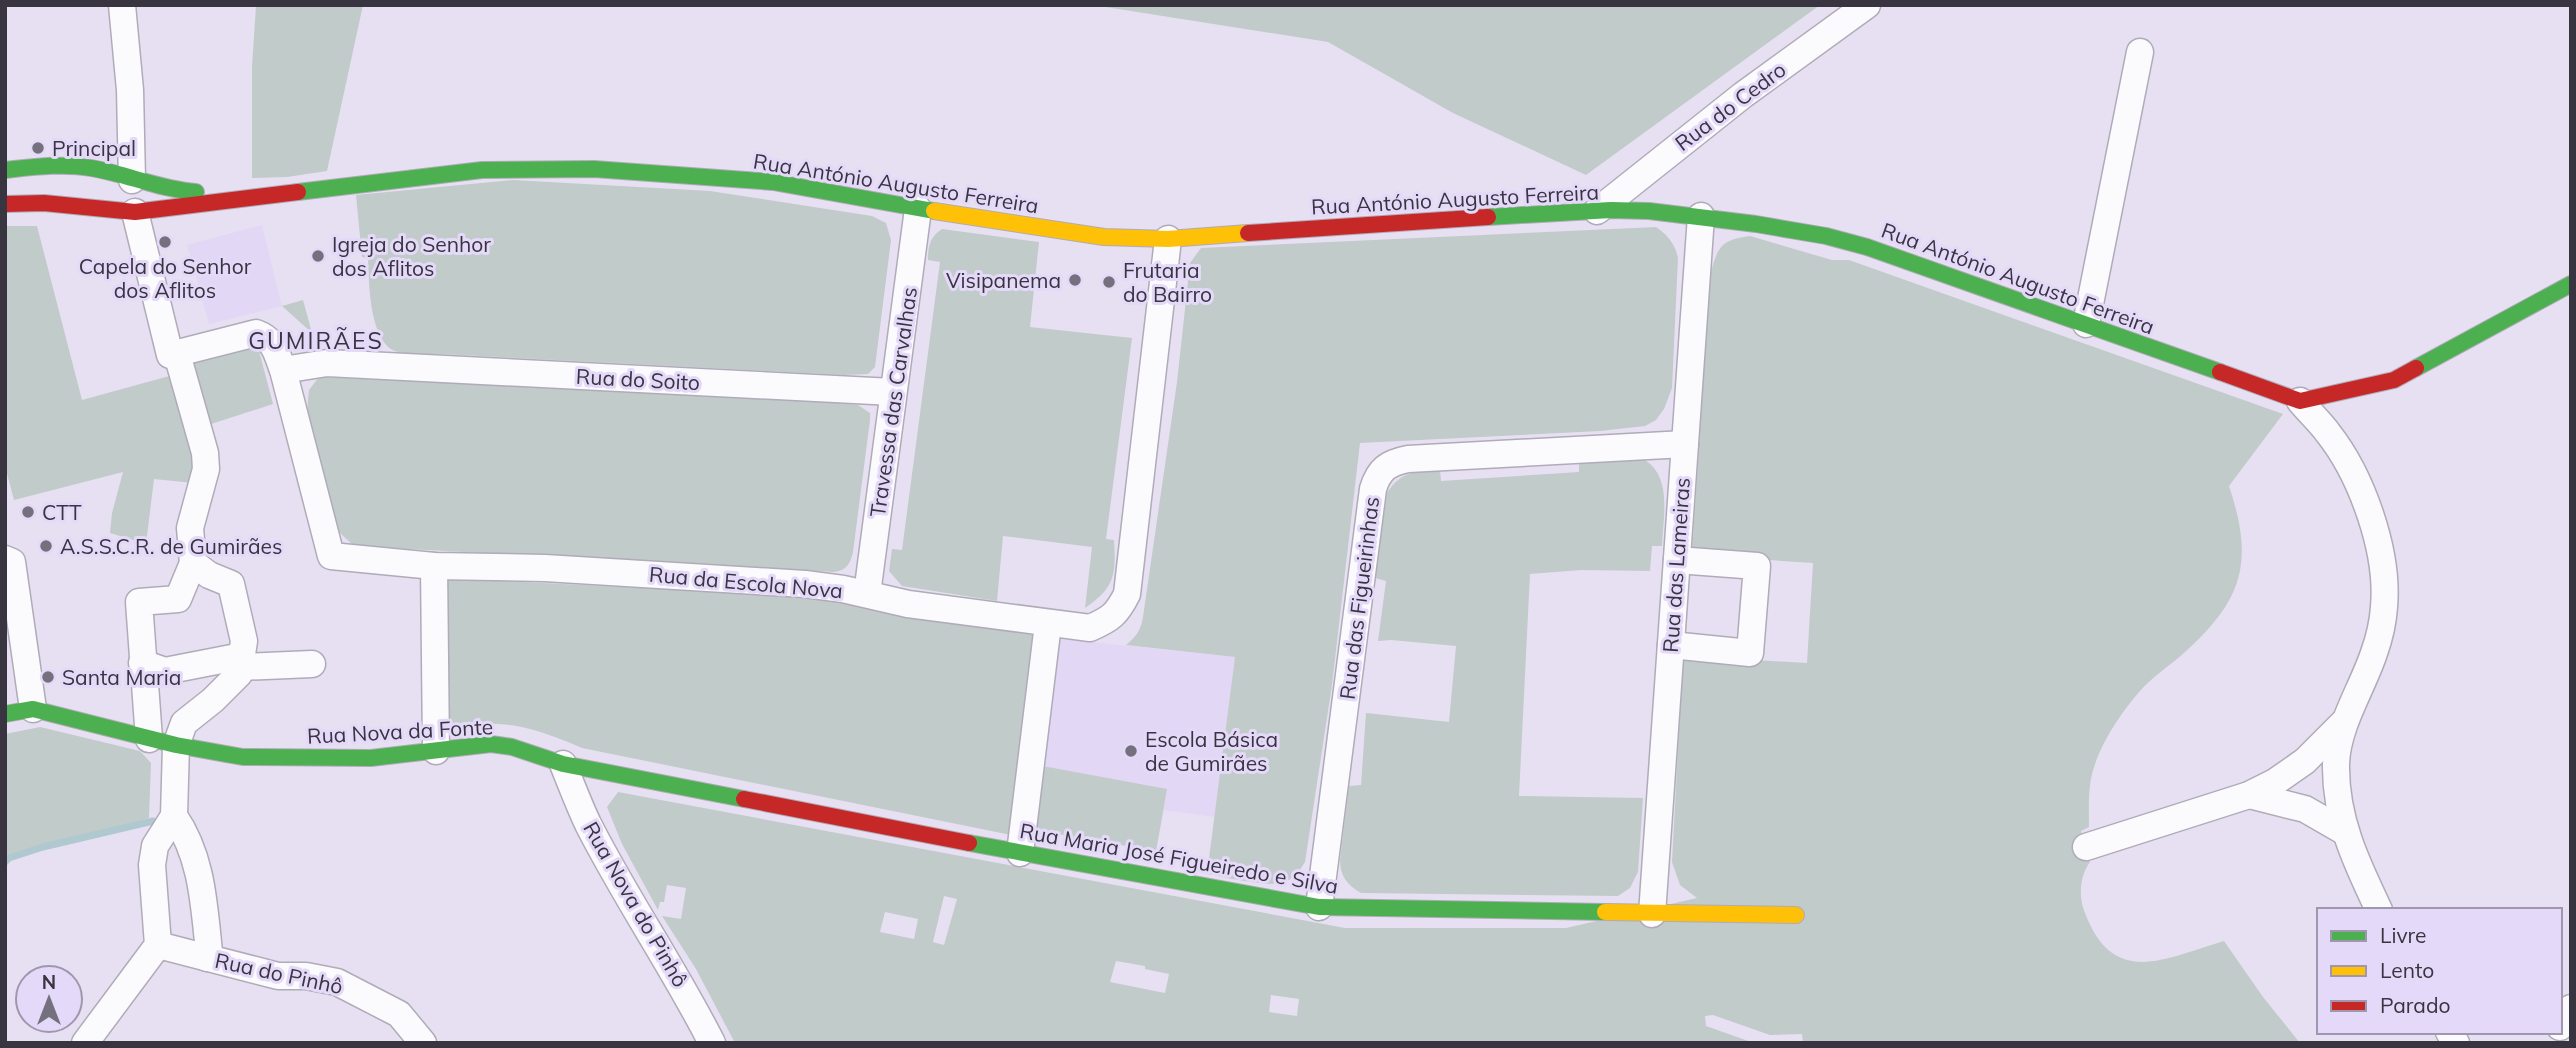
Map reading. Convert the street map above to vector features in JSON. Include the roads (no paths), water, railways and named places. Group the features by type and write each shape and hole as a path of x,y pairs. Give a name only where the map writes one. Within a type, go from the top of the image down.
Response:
{"street":[{"path":"121,5 130,90 132,180 138,190 136,203 128,212 170,355 177,354 205,461 200,500 193,513 190,528 193,563 178,599 139,602 149,739"},
{"name":"Rua do Cedro","path":"1597,211 1743,94 1867,5"},
{"path":"2086,324 2140,52"},
{"name":"Rua António Augusto Ferreira","path":"5,170 78,167 97,169 170,190 292,193"},
{"name":"Rua António Augusto Ferreira","path":"5,204 44,203 128,212 482,170 594,169 701,174 773,182 918,209 1104,237 1168,239 1597,211 1649,211 1788,229 1847,241 1888,253 2300,401"},
{"name":"Travessa das Carvalhas","path":"867,594 918,209"},
{"name":"Rua das Lameiras","path":"1652,914 1700,216"},
{"name":"Rua da Escola Nova","path":"177,354 240,336 256,333 267,337 284,370 331,556 434,566 545,568 804,584 908,604 1090,628 1107,621 1119,611 1127,594 1168,239"},
{"path":"2378,908 2344,832 2338,803 2336,761 2349,716 2379,635 2385,606 2383,568 2377,535 2356,480 2329,434 2300,401 2394,380 2571,285"},
{"name":"Rua do Soito","path":"284,370 327,363 893,392"},
{"name":"Rua das Figueirinhas","path":"1318,907 1373,489 1383,468 1408,459 1685,444"},
{"path":"5,559 12,562 33,709 5,714"},
{"path":"1671,646 1750,653 1757,566 1677,560"},
{"path":"85,1043 158,945 152,865 155,846 174,816 176,746 184,723 239,674 244,641 231,584 209,575 193,563"},
{"path":"434,566 436,751"},
{"path":"1020,853 1048,624"},
{"path":"142,663 165,671 241,662 312,664"},
{"name":"Rua Nova da Fonte","path":"33,709 176,746 243,757 371,758 491,744 512,747 563,764"},
{"path":"2086,847 2249,795 2275,782 2305,761 2329,740 2349,716"},
{"name":"Rua Maria José Figueiredo e Silva","path":"563,764 1020,853 1318,907 1796,915"},
{"name":"Rua Nova do Pinhô","path":"563,764 588,822 685,990 712,1043"},
{"path":"2249,795 2305,809 2344,832"},
{"path":"174,816 187,835 197,865 209,952 207,958"},
{"name":"Rua do Pinhô","path":"158,945 278,976 306,976 337,982 399,1014 423,1043"},
{"path":"2562,1024 2571,1008"}],"waterway":[{"path":"5,862 9,858 43,847 153,821"}],"place":[{"name":"Principal","path":"38,148"},
{"name":"Capela do Senhor dos Aflitos","path":"165,242"},
{"name":"Igreja do Senhor dos Aflitos","path":"318,256"},
{"name":"Visipanema","path":"1075,280"},
{"name":"Frutaria do Bairro","path":"1109,282"},
{"name":"CTT","path":"28,512"},
{"name":"A.S.S.C.R. de Gumirães","path":"46,546"},
{"name":"Santa Maria","path":"48,677"},
{"name":"Escola Básica de Gumirães","path":"1131,751"}],"district":[{"name":"GUMIRÃES","path":"316,340"}]}
